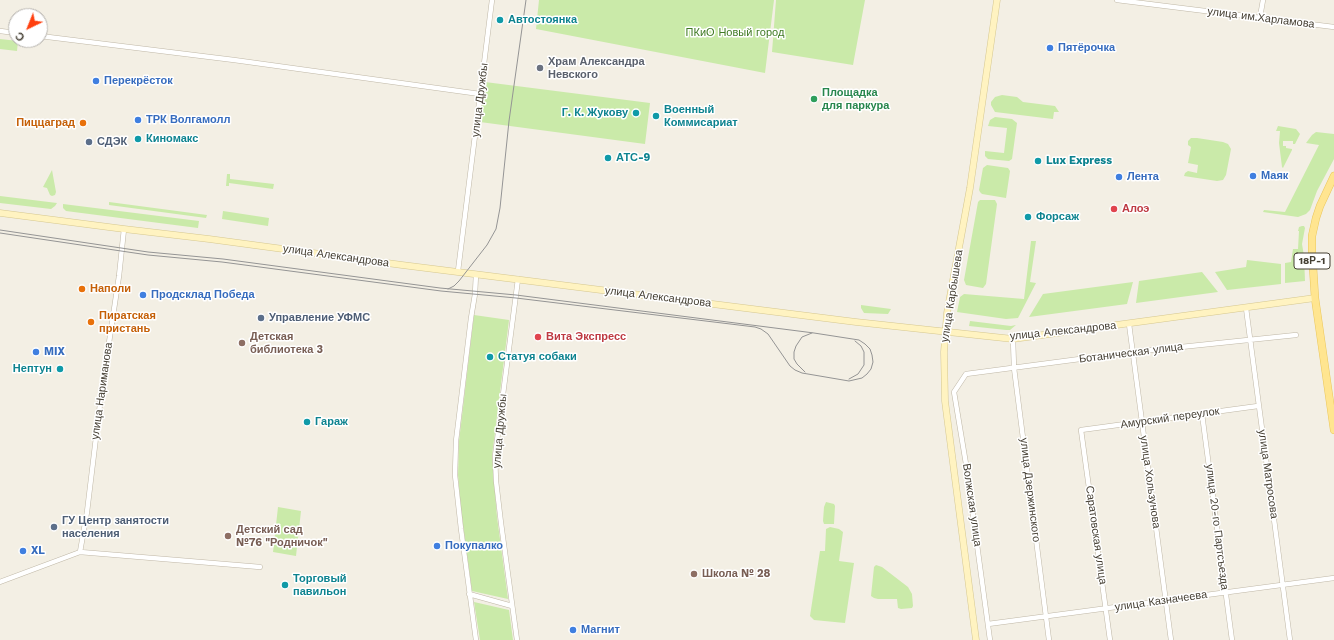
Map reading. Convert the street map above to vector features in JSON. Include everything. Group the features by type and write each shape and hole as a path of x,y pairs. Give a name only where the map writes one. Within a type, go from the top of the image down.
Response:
{"main road":[{"name":"улица Карбышева","path":"976,640 945,401 944,352 945,331 970,188 997,0"},
{"name":"18Р-1","path":"1334,176 1320,206 1312,236 1315,298 1334,430"},
{"name":"улица Александрова","path":"0,213 856,322 1013,339 1315,298"}],"street":[{"name":"улица Дружбы","path":"458,271 492,0"},
{"name":"улица им.Харламова","path":"1117,0 1143,2 1334,27"},
{"path":"1260,17 1263,0"},
{"path":"48,37 234,60 480,94"},
{"name":"улица Нариманова","path":"80,552 86,520 124,229"},
{"path":"476,274 475,294 456,441 455,475 460,528 476,640"},
{"name":"улица Дружбы","path":"517,640 500,523 495,456 518,279"},
{"name":"улица Матросова","path":"1246,308 1290,640"},
{"name":"улица Хользунова","path":"1129,324 1171,640"},
{"name":"Ботаническая улица","path":"966,374 1133,352 1296,335"},
{"name":"улица Дзержинского","path":"1013,339 1014,368 1049,640"},
{"name":"Волжская улица","path":"966,374 954,392 990,640"},
{"name":"Амурский переулок","path":"1081,430 1258,406"},
{"name":"улица 20-го Партсъезда","path":"1202,414 1232,640"},
{"name":"Саратовская улица","path":"1081,430 1110,640"},
{"path":"0,582 80,552 260,567"},
{"name":"улица Казначеева","path":"988,624 1334,578"},
{"path":"469,594 512,606"}],"green space":[{"name":"ПКиО Новый город","path":"539,0 774,0 765,73 536,29"},
{"path":"776,0 865,0 853,65 772,52"},
{"path":"0,39 8,40 8,48 17,48 17,51 0,49"},
{"path":"485,82 650,103 645,144 480,122"},
{"path":"1002,95 1017,97 1023,102 1055,106 1059,112 1054,112 1053,119 995,112 991,102 995,97"},
{"path":"995,117 1012,119 1017,123 1012,159 1009,161 988,159 985,156 985,151 1004,153 1007,128 988,126 990,120"},
{"path":"1278,126 1296,129 1300,134 1295,144 1293,144 1293,141 1283,141 1283,146 1286,146 1286,148 1292,150 1283,168 1279,143 1280,131 1276,131"},
{"path":"1316,132 1334,134 1334,159 1317,191 1310,210 1306,214 1298,217 1263,212 1264,210 1285,212 1319,145 1306,143"},
{"path":"1191,138 1228,144 1231,149 1226,175 1223,180 1217,181 1184,176 1188,171 1197,173 1198,165 1188,163 1191,147 1188,145 1188,141"},
{"path":"987,165 1008,168 1010,171 1006,198 982,194 980,192 979,190 983,168"},
{"path":"52,170 56,192 55,195 52,196 47,188 43,187"},
{"path":"227,174 230,174 230,179 274,184 273,189 229,183 229,186 226,186"},
{"path":"0,196 57,203 51,209 0,203"},
{"path":"980,200 995,200 997,204 986,284 983,288 966,285 964,280 978,202"},
{"path":"109,202 207,215 206,218 109,205"},
{"path":"63,204 199,221 198,228 66,211 63,208"},
{"path":"223,211 269,218 268,226 222,219"},
{"path":"1302,226 1305,228 1302,244 1305,281 1285,283 1285,263 1291,262 1293,249 1298,249 1298,231 1299,227"},
{"path":"1031,241 1036,241 1030,282 1036,283 1018,318 1006,319 957,312 960,297 964,294 1024,299"},
{"path":"1247,260 1281,264 1281,284 1227,290 1215,272 1246,267"},
{"path":"1202,272 1218,292 1136,303 1139,281"},
{"path":"1133,282 1127,304 1029,317 1043,294"},
{"path":"861,305 891,309 888,314 864,313"},
{"path":"474,315 509,320 492,456 497,517 508,599 472,591 461,510 458,475 459,441"},
{"path":"970,321 1011,326 1016,325 1010,330 1006,330 969,326"},
{"path":"826,502 834,504 835,506 834,524 824,524 824,507"},
{"path":"278,507 301,511 296,556 273,552"},
{"path":"830,527 839,529 843,532 839,561 854,563 845,623 814,620 810,616 820,551 825,551 826,529"},
{"path":"876,565 882,567 908,587 912,594 912,608 898,608 897,599 878,599 871,596 874,567"},
{"path":"474,602 509,610 513,640 480,640"}],"tram line":[{"path":"448,289 459,281 487,245 496,229 500,208 509,121 526,0"},
{"path":"0,230 148,252 223,259 440,288 516,295 814,333 859,340 870,349 873,362 871,369 862,378 849,381 802,373 795,370 790,366 768,334 755,327 516,298 441,291 222,262 148,255 0,233"},
{"path":"805,372 794,359 794,352 802,337 812,333"},
{"path":"849,379 858,374 864,365 864,352 861,346 855,341"}],"place":[{"name":"Автостоянка","path":"500,20"},
{"name":"Пятёрочка","path":"1050,48"},
{"name":"Храм Александра Невского","path":"540,68"},
{"name":"Перекрёсток","path":"96,81"},
{"name":"Площадка для паркура","path":"814,99"},
{"name":"Г. К. Жукову","path":"636,113"},
{"name":"Военный Коммисариат","path":"656,116"},
{"name":"ТРК Волгамолл","path":"138,120"},
{"name":"Пиццаград","path":"83,123"},
{"name":"Киномакс","path":"138,139"},
{"name":"СДЭК","path":"89,142"},
{"name":"АТС-9","path":"608,158"},
{"name":"Lux Express","path":"1038,161"},
{"name":"Маяк","path":"1253,176"},
{"name":"Лента","path":"1119,177"},
{"name":"Алоэ","path":"1114,209"},
{"name":"Форсаж","path":"1028,217"},
{"name":"Наполи","path":"82,289"},
{"name":"Продсклад Победа","path":"143,295"},
{"name":"Управление УФМС","path":"261,318"},
{"name":"Пиратская пристань","path":"91,322"},
{"name":"Вита Экспресс","path":"538,337"},
{"name":"Детская библиотека 3","path":"242,343"},
{"name":"MIX","path":"36,352"},
{"name":"Статуя собаки","path":"490,357"},
{"name":"Нептун","path":"60,369"},
{"name":"Гараж","path":"307,422"},
{"name":"ГУ Центр занятости населения","path":"54,527"},
{"name":"Детский сад №76 \"Родничок\"","path":"228,536"},
{"name":"Покупалко","path":"437,546"},
{"name":"XL","path":"23,551"},
{"name":"Школа № 28","path":"694,574"},
{"name":"Торговый павильон","path":"285,585"},
{"name":"Магнит","path":"573,630"}]}
